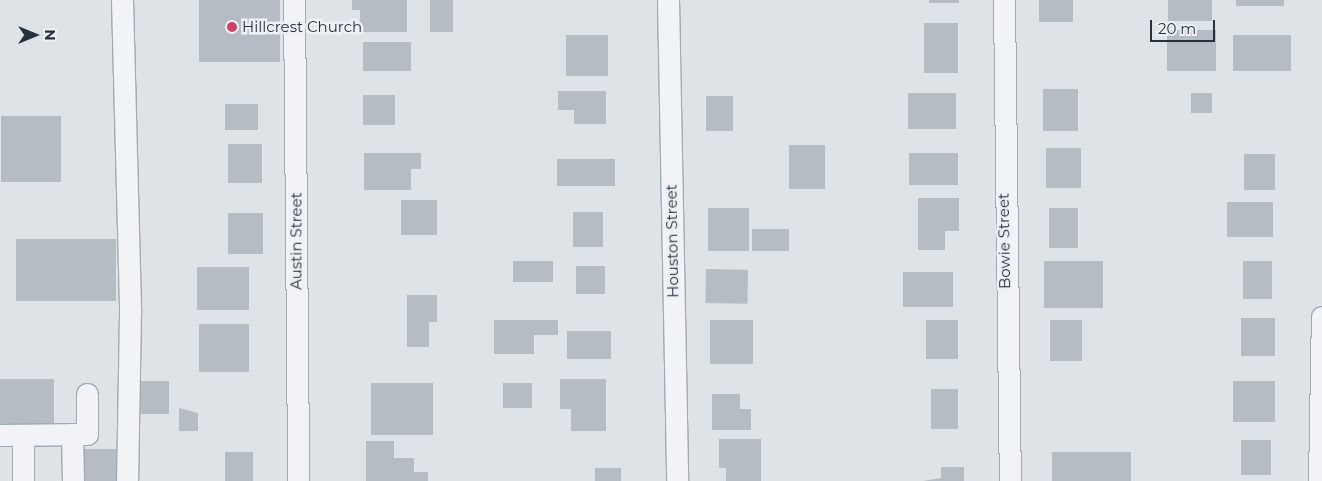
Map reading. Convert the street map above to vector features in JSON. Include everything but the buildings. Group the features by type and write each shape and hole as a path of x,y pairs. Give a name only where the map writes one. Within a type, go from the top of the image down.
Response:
{"street":[{"path":"122,0 130,313 127,481"},
{"name":"Austin Street","path":"294,0 298,481"},
{"name":"Houston Street","path":"668,0 677,481"},
{"name":"Bowie Street","path":"1004,0 1010,481"},
{"path":"1319,481 1322,317"},
{"path":"0,435 87,434 87,394"},
{"path":"72,434 73,481"},
{"path":"23,435 23,481"}],"place":[{"name":"Hillcrest Church","path":"232,27"}]}
